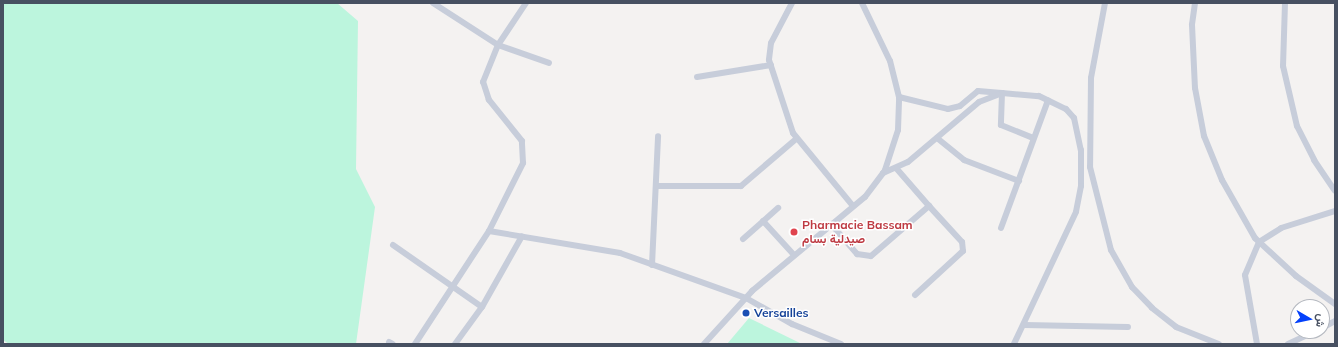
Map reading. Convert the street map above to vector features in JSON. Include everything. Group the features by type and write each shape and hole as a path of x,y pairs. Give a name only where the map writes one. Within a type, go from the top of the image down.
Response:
{"street":[{"path":"433,3 498,45 549,63"},
{"path":"414,344 489,231 524,156 522,141 484,91 483,82 498,45 526,3"},
{"path":"792,3 769,48 770,65 796,139 853,206"},
{"path":"704,344 746,298 853,206 883,173 898,130 899,97 890,61 862,3"},
{"path":"1106,3 1091,78 1090,167 1109,243 1132,287 1152,308 1176,327 1219,344"},
{"path":"1195,3 1192,58 1204,136 1237,210 1259,242 1335,304"},
{"path":"1285,3 1283,66 1297,126 1314,160 1335,190"},
{"path":"697,77 770,65"},
{"path":"899,97 948,110 960,106 978,91 1002,93 1017,92 1048,100 1066,109 1079,129 1081,186 1067,234 1014,344"},
{"path":"883,173 897,170 979,102 1002,93"},
{"path":"1002,93 1001,125 1034,138"},
{"path":"1001,228 1048,100"},
{"path":"652,265 657,186 658,136"},
{"path":"937,138 964,160 1018,181"},
{"path":"657,186 741,186 796,139"},
{"path":"897,170 962,242 963,251 959,258 915,295"},
{"path":"831,224 857,254 871,256 929,206"},
{"path":"743,239 778,208"},
{"path":"1257,344 1245,275 1259,242 1281,228 1335,211"},
{"path":"763,221 794,256"},
{"path":"489,231 602,249 652,265 746,298 792,324 841,344"},
{"path":"455,344 482,307 522,236"},
{"path":"393,245 482,307"},
{"path":"1024,325 1128,327"},
{"path":"1288,344 1299,339"}],"green space":[{"path":"3,3 337,3 358,21 356,169 375,207 356,344 9,344 3,340"},
{"path":"749,318 802,344 727,344"}],"place":[{"name":"Pharmacie Bassam صيدلية بسام","path":"794,232"},
{"name":"Versailles","path":"746,313"}]}
